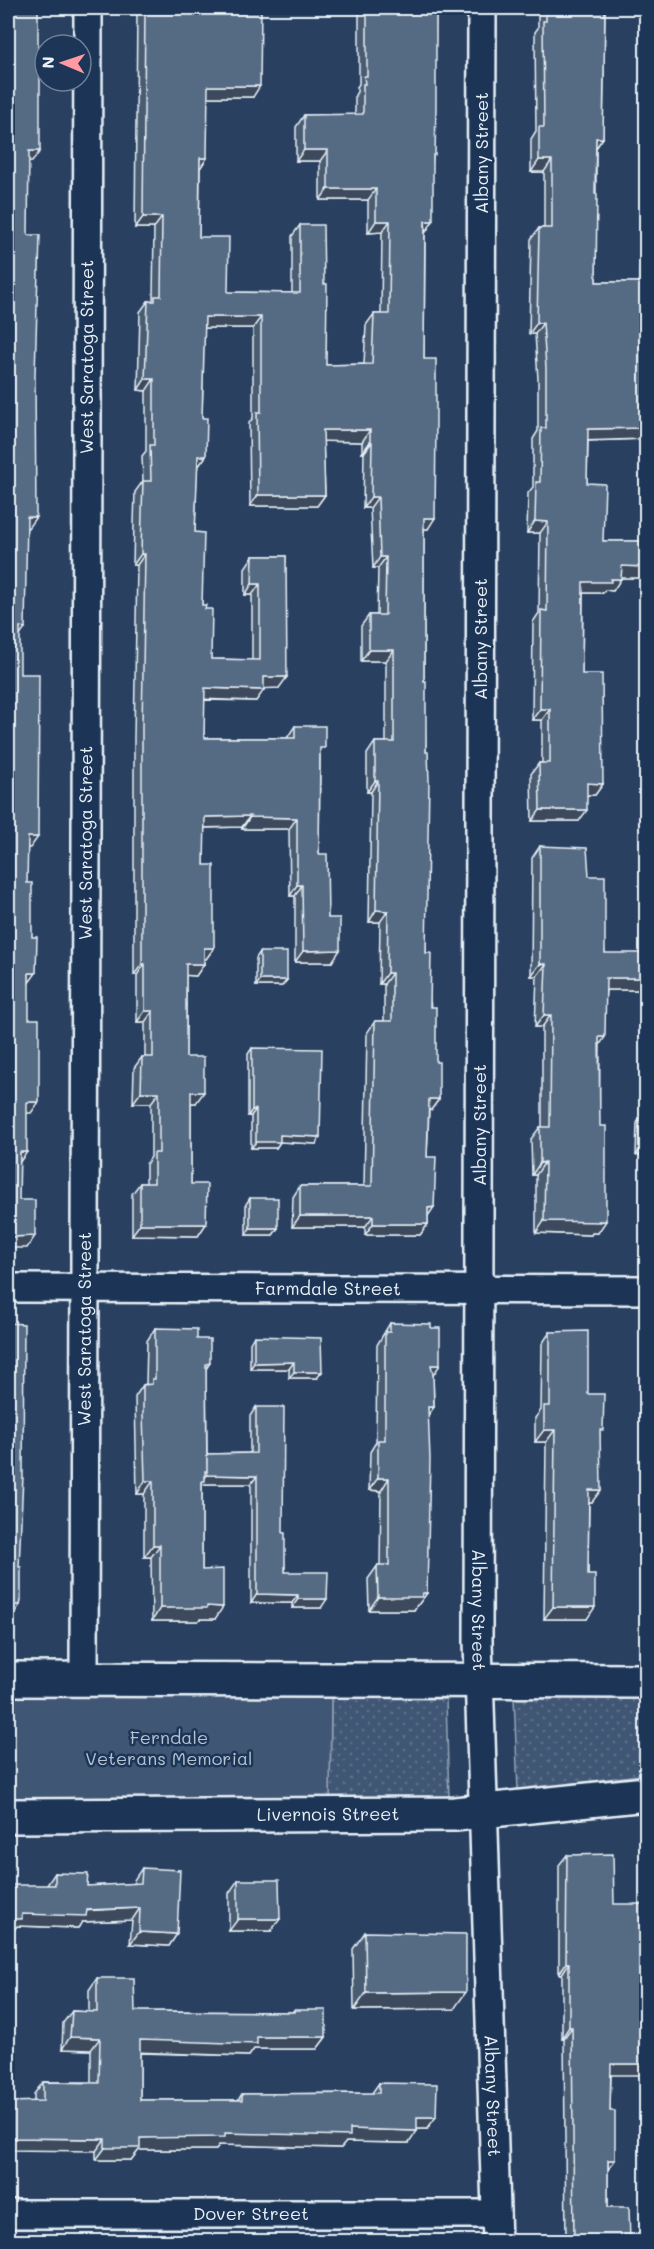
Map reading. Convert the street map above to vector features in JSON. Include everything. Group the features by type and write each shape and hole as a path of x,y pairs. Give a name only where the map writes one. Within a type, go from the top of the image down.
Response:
{"street":[{"name":"West Saratoga Street","path":"84,1679 88,8"},
{"name":"Albany Street","path":"482,8 479,1680 497,2241"},
{"name":"Farmdale Street","path":"8,1288 646,1290"},
{"path":"8,1679 646,1681"},
{"name":"Livernois Street","path":"8,1816 403,1815 485,1812 646,1794"},
{"name":"Dover Street","path":"8,2214 496,2214"}],"green space":[{"name":"Ferndale Veterans Memorial","path":"8,1695 331,1697 330,1799 8,1799"},
{"path":"331,1697 446,1699 449,1799 330,1799"},
{"path":"514,1697 646,1697 646,1774 518,1791"}],"building":[{"path":"8,8 38,8 38,33 33,33 33,93 40,93 40,151 29,151 28,235 40,235 35,375 36,517 27,517 25,628 20,627 20,674 39,674 38,837 28,837 27,883 32,883 32,937 37,937 36,973 29,973 29,1019 39,1019 39,1102 27,1102 27,1152 20,1152 19,1200 35,1200 35,1236 8,1237"},
{"path":"145,8 261,8 260,86 208,86 207,158 200,158 199,237 229,237 228,292 300,293 300,225 323,225 324,284 327,284 326,365 372,364 374,314 389,314 390,221 376,221 376,189 328,189 328,150 304,150 304,115 363,114 363,84 365,84 364,76 367,76 367,8 436,8 433,221 425,221 424,359 436,359 435,518 424,518 424,681 426,681 426,752 428,752 429,781 426,953 431,953 430,1007 436,1007 439,1099 429,1099 427,1157 436,1157 434,1207 428,1208 428,1224 373,1224 373,1216 300,1216 300,1186 372,1186 375,1021 392,1021 392,973 387,973 388,911 376,910 378,781 375,781 375,742 394,742 394,650 369,650 369,615 385,615 386,557 380,557 378,497 371,497 372,442 370,442 370,430 323,430 325,495 258,495 257,412 261,412 261,317 205,317 202,418 207,418 206,456 198,456 195,532 204,533 202,605 206,605 205,609 212,609 211,659 260,660 260,584 252,584 253,556 286,556 287,677 264,677 264,690 205,688 204,736 205,738 295,738 295,726 325,726 325,748 320,748 319,854 327,854 328,918 340,918 340,950 303,951 302,885 297,885 297,818 205,817 204,865 214,865 214,948 204,948 204,964 186,964 186,1057 204,1057 204,1092 191,1092 191,1184 207,1184 206,1224 140,1224 140,1183 154,1183 154,1153 159,1153 159,1092 141,1092 142,1057 153,1057 153,1011 145,1011 145,964 142,964 145,554 141,554 143,481 151,481 150,445 154,445 154,379 145,379 148,301 155,301 155,296 161,296 162,217 143,217"},
{"path":"546,8 605,8 603,138 596,138 596,282 646,282 646,428 588,429 587,483 605,484 603,541 646,541 646,567 622,566 621,579 611,579 611,582 583,582 582,674 602,674 603,784 587,783 587,810 540,810 539,763 550,763 550,709 540,709 541,610 547,611 548,522 535,521 536,482 540,482 541,428 546,428 543,323 537,323 539,228 552,228 552,160 539,160 539,127 544,127 543,21 546,21"},
{"path":"540,846 587,848 589,876 605,876 605,953 646,953 646,978 606,978 605,1037 599,1037 600,1126 606,1126 606,1221 544,1221 545,1162 540,1163 540,1127 550,1127 551,1015 544,1015 546,964 540,964"},
{"path":"260,952 287,952 287,980 260,980"},
{"path":"252,1048 322,1049 320,1137 280,1135 280,1142 256,1142 256,1109 252,1110"},
{"path":"645,1111 646,1144 644,1144"},
{"path":"250,1198 278,1198 278,1228 250,1228"},
{"path":"8,1323 24,1324 20,1605 8,1605"},
{"path":"390,1323 431,1324 431,1328 440,1328 440,1365 431,1365 434,1407 428,1407 430,1459 427,1593 423,1593 422,1597 378,1597 377,1567 378,1565 389,1565 389,1478 378,1478 378,1440 385,1440 385,1332 390,1332"},
{"path":"155,1328 197,1329 197,1339 210,1339 210,1363 206,1364 207,1471 205,1471 205,1481 202,1481 202,1570 223,1569 223,1607 160,1608 160,1545 153,1545 153,1481 145,1481 143,1413 143,1385 152,1384 152,1379 155,1379"},
{"path":"588,1331 588,1394 604,1394 603,1430 600,1430 601,1490 589,1490 588,1575 595,1575 595,1607 553,1607 555,1430 544,1430 544,1406 550,1406 550,1332"},
{"path":"254,1336 321,1338 322,1372 294,1372 294,1362 254,1363"},
{"path":"256,1407 284,1407 285,1572 328,1572 327,1599 298,1599 298,1595 257,1594 257,1476 207,1475 207,1454 256,1453"},
{"path":"613,1854 614,1904 646,1904 646,2064 611,2064 610,2111 615,2111 615,2160 608,2160 608,2207 629,2207 630,2241 574,2241 572,2027 569,2027 569,1963 566,1963 567,1855"},
{"path":"142,1868 180,1870 177,1934 139,1932 140,1908 87,1910 86,1916 22,1914 22,1919 8,1919 8,1885 55,1885 55,1873 88,1874 87,1886 141,1883"},
{"path":"238,1880 279,1880 280,1919 238,1919"},
{"path":"365,1932 466,1934 466,1992 366,1993"},
{"path":"97,1978 134,1978 135,2011 294,2012 294,2010 326,2010 326,2037 257,2037 257,2044 140,2040 140,2100 242,2100 242,2094 379,2093 379,2083 437,2084 436,2117 417,2117 417,2131 350,2129 350,2136 225,2133 225,2137 140,2138 140,2148 105,2148 105,2139 8,2138 8,2102 43,2101 43,2082 99,2083 100,2038 70,2037 72,2011 97,2012"}]}
